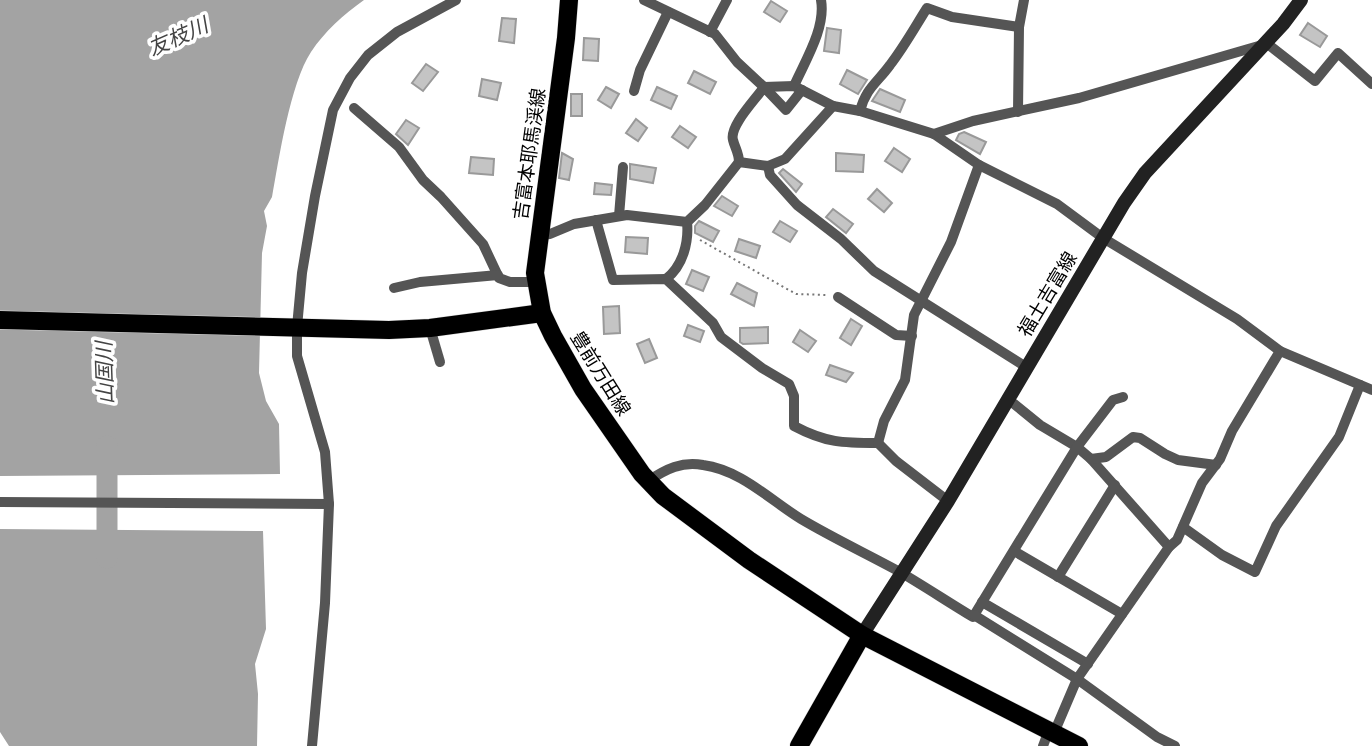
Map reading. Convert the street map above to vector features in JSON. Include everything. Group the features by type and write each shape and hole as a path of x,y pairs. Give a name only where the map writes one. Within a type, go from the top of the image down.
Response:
{"main road":[{"name":"吉富本耶馬渓線","path":"542,313 535,274 569,0"},
{"name":"福土吉富線","path":"862,635 948,501 1124,203 1145,173 1283,24 1301,0"},
{"path":"0,320 389,330 430,328 542,313"},
{"name":"豊前万田線","path":"542,313 583,389 648,481 663,496 749,560 862,635 1049,736 1079,746"},
{"path":"799,746 862,635"}],"street":[{"path":"312,746 325,603 329,504 325,452 297,356 292,327 313,209 333,110 349,78 368,55 397,32 456,0"},
{"path":"644,0 715,34 737,62 786,110 798,88 816,34 821,0"},
{"path":"710,32 727,0"},
{"path":"1018,112 1019,27 1024,0"},
{"path":"860,111 863,98 890,66 928,4 952,17 1019,27"},
{"path":"634,91 640,71 668,12"},
{"path":"934,134 973,121 1079,98 1264,43 1315,81 1338,53 1372,83"},
{"path":"596,220 613,280 666,279 676,271 688,238 687,228 739,162 739,153 732,138 734,128 764,87"},
{"path":"764,87 798,88 833,106 860,111 934,134 979,165 1057,204 1103,238 1237,319 1280,351 1372,390"},
{"path":"739,162 768,166 785,159 833,106"},
{"path":"354,108 399,147 423,180 483,244 498,275 510,282 537,282"},
{"path":"878,443 884,421 905,380 914,315 951,242 979,165"},
{"path":"768,166 770,175 797,205 841,239 874,271 1026,367"},
{"path":"619,216 623,167"},
{"path":"539,235 550,234 574,224 627,215 687,228"},
{"path":"394,288 420,282 498,275"},
{"path":"666,279 713,323 721,337 762,368 789,384 794,396 794,426 817,439 841,443 878,443 896,461 948,501"},
{"path":"838,297 896,335 912,336"},
{"path":"430,328 440,362"},
{"path":"1049,736 1077,679 1169,547 1177,540 1202,483 1216,465 1232,431 1280,351"},
{"path":"1183,527 1222,555 1255,572 1276,526 1339,438 1360,385"},
{"path":"974,615 1077,447 1113,400 1123,397"},
{"path":"1008,399 1040,425 1077,447 1091,459 1169,547"},
{"path":"1091,459 1107,457 1133,437 1140,438 1178,460 1216,465"},
{"path":"648,481 667,468 684,464 703,464 739,477 801,519 901,573 973,617 974,615 1077,679 1157,737 1175,746"},
{"path":"1058,577 1115,485"},
{"path":"0,502 329,504"},
{"path":"1014,551 1122,614"},
{"path":"982,602 1087,664"}],"path":[{"path":"687,228 796,294 838,297"}],"water":[{"name":"友枝川","path":"0,0 364,0 328,30 316,44 304,66 286,122 272,197 264,211 267,226 262,253 259,373 266,401 279,424 280,474 0,476"},
{"path":"0,529 263,531 266,629 255,664 258,694 257,746 9,746 0,732"}],"building":[{"path":"771,1 787,11 780,22 764,12"},
{"path":"502,18 516,19 514,43 499,41"},
{"path":"1308,23 1327,36 1320,47 1300,35"},
{"path":"827,28 841,30 839,53 824,51"},
{"path":"584,38 599,39 598,61 583,60"},
{"path":"426,64 438,72 423,91 412,83"},
{"path":"847,70 867,80 858,94 840,84"},
{"path":"694,71 716,82 710,94 688,83"},
{"path":"482,79 501,83 497,100 479,96"},
{"path":"606,87 619,94 611,108 598,100"},
{"path":"657,87 677,96 671,109 651,100"},
{"path":"880,89 905,100 900,112 872,101"},
{"path":"571,94 582,94 582,116 571,116"},
{"path":"636,119 647,128 638,141 626,133"},
{"path":"406,120 419,128 408,145 396,134"},
{"path":"680,126 696,137 688,148 672,137"},
{"path":"964,132 986,142 980,154 956,140 959,134"},
{"path":"894,148 910,159 902,172 885,161"},
{"path":"562,153 573,159 569,180 559,178"},
{"path":"836,153 864,155 863,172 836,171"},
{"path":"471,157 494,159 493,175 469,173"},
{"path":"630,164 656,168 653,183 630,179"},
{"path":"783,169 802,184 796,192 779,173"},
{"path":"595,183 612,185 611,195 594,194"},
{"path":"877,189 892,203 884,212 868,199"},
{"path":"722,196 738,206 732,216 714,206"},
{"path":"833,209 853,224 846,233 826,217"},
{"path":"699,221 719,231 713,242 695,233 695,226"},
{"path":"780,221 797,231 790,242 773,232"},
{"path":"626,237 648,238 647,254 625,252"},
{"path":"739,239 760,246 756,258 735,251"},
{"path":"692,270 709,277 703,291 686,284"},
{"path":"737,283 757,293 754,306 731,294"},
{"path":"619,306 620,333 604,334 603,307"},
{"path":"851,319 862,326 851,345 840,338"},
{"path":"688,325 704,331 700,342 684,336"},
{"path":"768,327 768,343 740,342 740,328"},
{"path":"800,330 816,341 808,352 793,342"},
{"path":"649,339 657,358 645,363 637,344"},
{"path":"830,365 853,373 846,382 826,375"}],"waterway":[{"name":"山国川","path":"107,446 107,558"}]}
